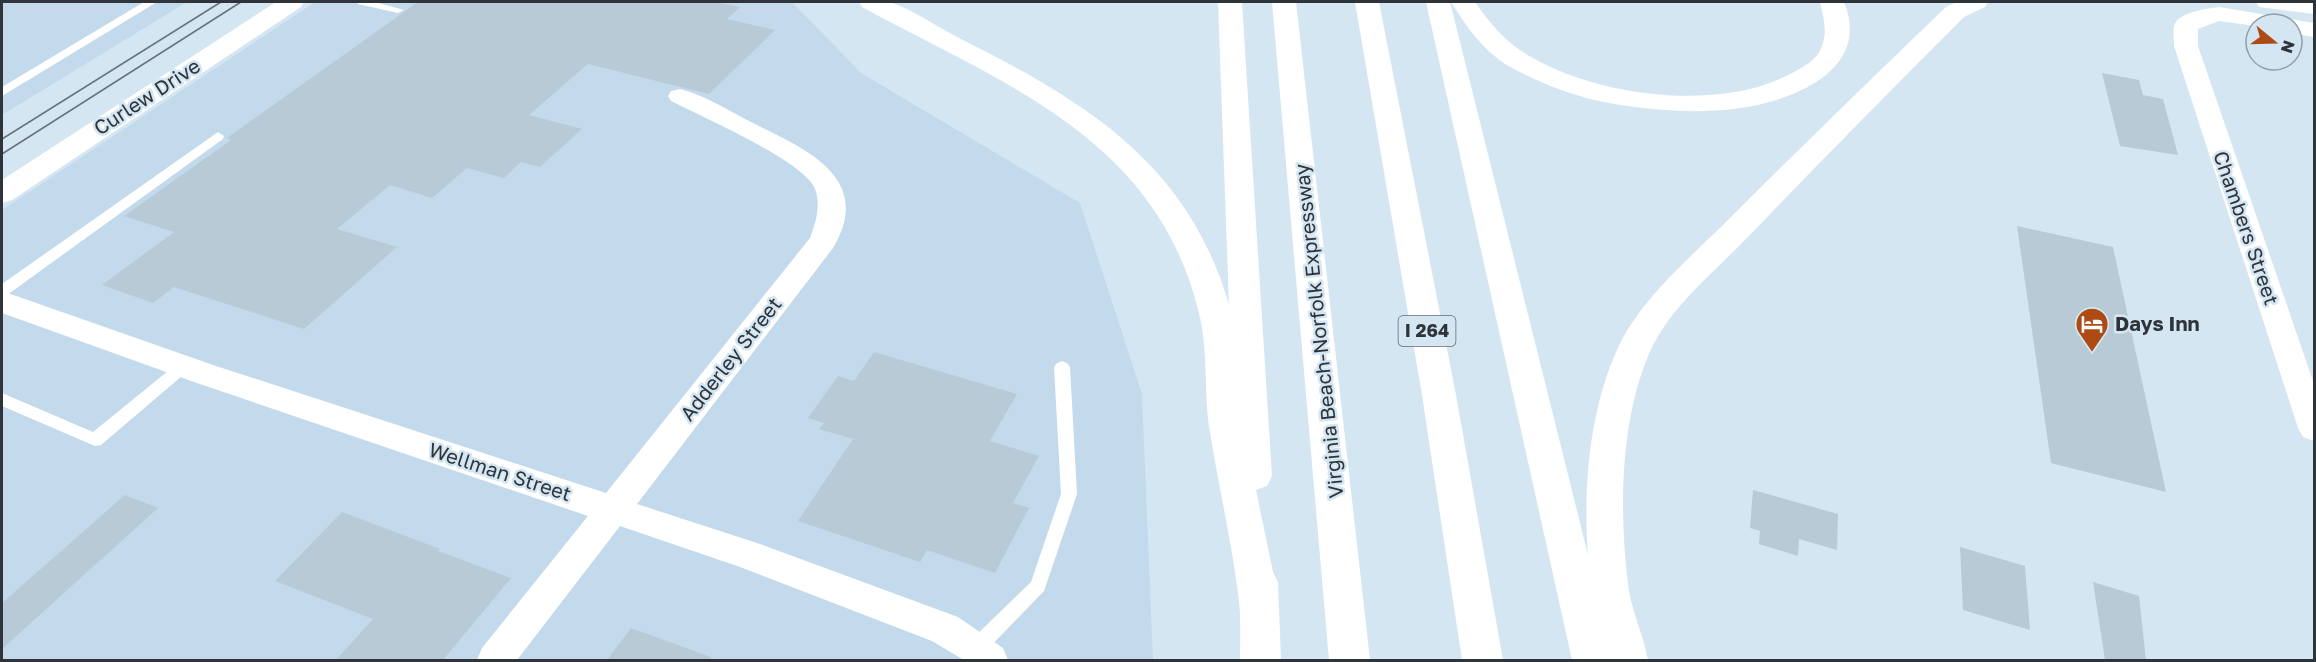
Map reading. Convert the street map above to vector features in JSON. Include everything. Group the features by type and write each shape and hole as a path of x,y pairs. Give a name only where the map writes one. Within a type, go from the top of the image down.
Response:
{"main road":[{"name":"Curlew Drive","path":"2,193 292,2"},
{"path":"871,2 1014,78 1107,138 1147,180 1180,227 1201,271 1216,317 1222,401 1259,603"},
{"path":"1230,2 1261,660"},
{"name":"Virginia Beach-Norfolk Expressway","path":"1284,2 1342,559 1350,660"},
{"name":"I 264","path":"1367,2 1439,395 1483,660"},
{"path":"1438,2 1593,660"},
{"path":"1463,2 1483,32 1508,53 1536,69 1568,82 1611,95 1656,103 1700,105 1761,98 1788,89 1810,76 1827,62 1835,49 1840,28 1832,2"},
{"path":"1628,660 1610,593 1604,520 1608,457 1616,407 1633,351 1665,303 1830,134 1955,12 1976,2"},
{"path":"2268,2 2314,6"},
{"path":"2295,2 2314,6"}],"street":[{"name":"Chambers Street","path":"2244,19 2210,15 2193,19 2186,26 2186,46 2252,249 2314,428"},
{"name":"Adderley Street","path":"495,660 823,242 832,216 831,192 821,174 805,160 680,96"},
{"name":"Wellman Street","path":"2,302 184,366 748,555 945,629 983,654"}],"lane":[{"path":"2,92 150,2"},
{"path":"362,2 398,10"},
{"path":"2,291 218,136"},
{"path":"2,399 95,440 184,366"},
{"path":"983,654 1038,586 1069,494 1062,367"}],"shaded area":[{"path":"2,2 187,2 2,115"},
{"path":"315,2 792,2 861,73 1080,203 1142,394 1153,660 2,660 2,210"}],"building":[{"path":"418,2 715,2 740,7 727,19 775,30 709,94 588,64 529,115 582,129 540,167 521,162 504,178 467,168 432,198 390,185 337,229 397,247 304,329 174,287 153,303 102,285 174,232 124,216 231,140 227,138"},
{"path":"2102,73 2139,80 2143,95 2163,99 2178,155 2120,146"},
{"name":"Days Inn","path":"2017,226 2113,247 2166,492 2051,463"},
{"path":"874,352 1017,394 990,441 1039,456 1013,503 1029,508 995,573 927,550 920,562 798,521 853,439 819,429 824,423 808,418 838,376 854,381"},
{"path":"1753,490 1838,514 1837,550 1799,539 1798,556 1759,544 1760,531 1750,528"},
{"path":"125,495 158,508 2,649 2,603"},
{"path":"342,512 511,578 443,660 336,660 373,619 275,581"},
{"path":"1960,547 2025,566 2030,630 1963,610"},
{"path":"2093,582 2139,596 2146,660 2105,660"},
{"path":"631,628 711,657 711,660 607,660"}],"tram line":[{"path":"2,139 221,2"},
{"path":"2,154 241,2"}],"place":[{"name":"Days Inn","path":"2092,353"}]}
